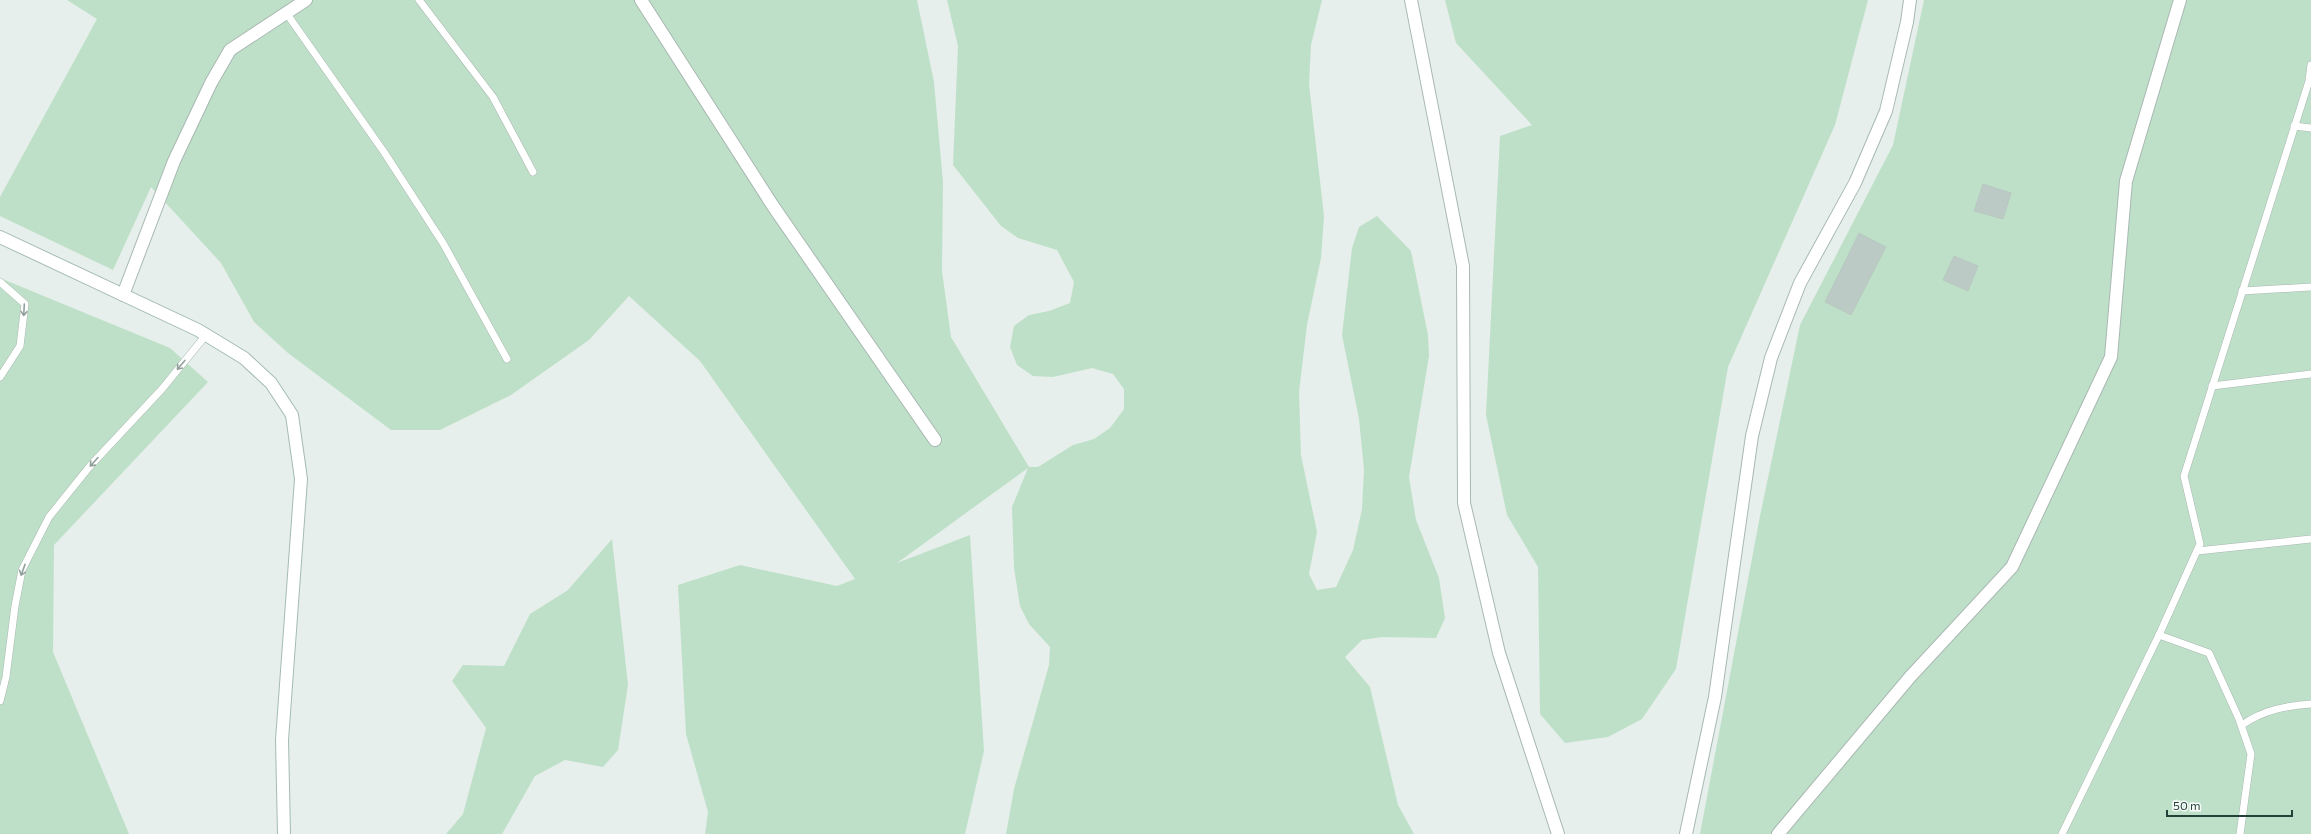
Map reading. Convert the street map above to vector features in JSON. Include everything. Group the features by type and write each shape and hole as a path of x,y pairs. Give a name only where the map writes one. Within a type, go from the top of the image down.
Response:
{"street":[{"path":"123,295 174,161 211,83 230,50 287,14 306,0"},
{"path":"641,0 773,206 934,440"},
{"path":"1411,0 1463,266 1464,504 1499,653 1558,834"},
{"path":"1686,834 1715,697 1752,436 1771,358 1800,283 1855,183 1886,111 1907,22 1910,0"},
{"path":"1778,834 1910,677 2012,567 2111,357 2126,181 2180,0"},
{"path":"0,237 206,335 244,358 265,378 292,415 301,479 282,740 284,834"}],"lane":[{"path":"419,0 493,97 533,172"},
{"path":"287,14 384,152 443,243 507,359"},
{"path":"2062,834 2159,635 2200,544 2184,476 2309,81 2311,65"},
{"path":"2294,126 2311,128"},
{"path":"0,282 24,304 20,346 0,377"},
{"path":"2242,291 2311,287"},
{"path":"0,702 6,677 15,606 22,570 49,517 90,466 162,389 206,335"},
{"path":"2212,386 2311,374"},
{"path":"2197,551 2311,538"},
{"path":"2159,635 2209,653 2242,725 2251,754 2240,834"},
{"path":"2242,725 2255,715 2285,706 2311,704"}],"green space":[{"path":"67,0 917,0 934,82 943,182 942,271 951,337 1029,467 1038,467 1073,445 1094,439 1110,428 1124,409 1124,389 1113,374 1092,368 1053,377 1033,376 1017,365 1010,347 1014,326 1029,315 1049,311 1070,303 1074,282 1057,250 1018,238 1001,226 953,165 958,46 947,0 1322,0 1311,45 1309,84 1324,216 1321,258 1307,325 1299,392 1301,455 1317,532 1309,574 1317,590 1336,587 1353,550 1362,509 1364,470 1359,419 1342,335 1352,248 1359,227 1377,216 1411,251 1428,335 1429,356 1409,477 1416,520 1439,578 1445,618 1436,638 1382,637 1362,640 1345,657 1370,687 1398,805 1414,834 1006,834 1014,789 1049,665 1050,647 1029,624 1020,606 1014,568 1012,507 1028,468 897,563 970,535 984,751 965,834 705,834 708,812 686,734 678,585 740,565 837,586 855,579 700,361 629,296 589,340 511,395 440,430 391,430 288,353 254,322 221,263 151,187 113,270 0,216 0,197 97,19"},
{"path":"1445,0 1868,0 1835,125 1728,367 1676,669 1642,719 1608,737 1565,743 1540,714 1538,567 1507,515 1486,415 1500,136 1532,125 1456,43"},
{"path":"1924,0 2311,0 2311,834 1700,834 1760,516 1800,325 1893,145"},
{"path":"0,278 170,348 208,382 54,545 53,652 129,834 0,834"},
{"path":"612,539 628,685 618,750 603,767 565,760 535,776 502,834 446,834 463,814 486,728 452,681 463,665 504,666 530,614 568,590"}],"building":[{"path":"1983,184 2011,193 2003,219 1974,211"},
{"path":"1859,233 1886,247 1851,315 1825,302"},
{"path":"1954,256 1978,266 1968,291 1943,280"}]}
